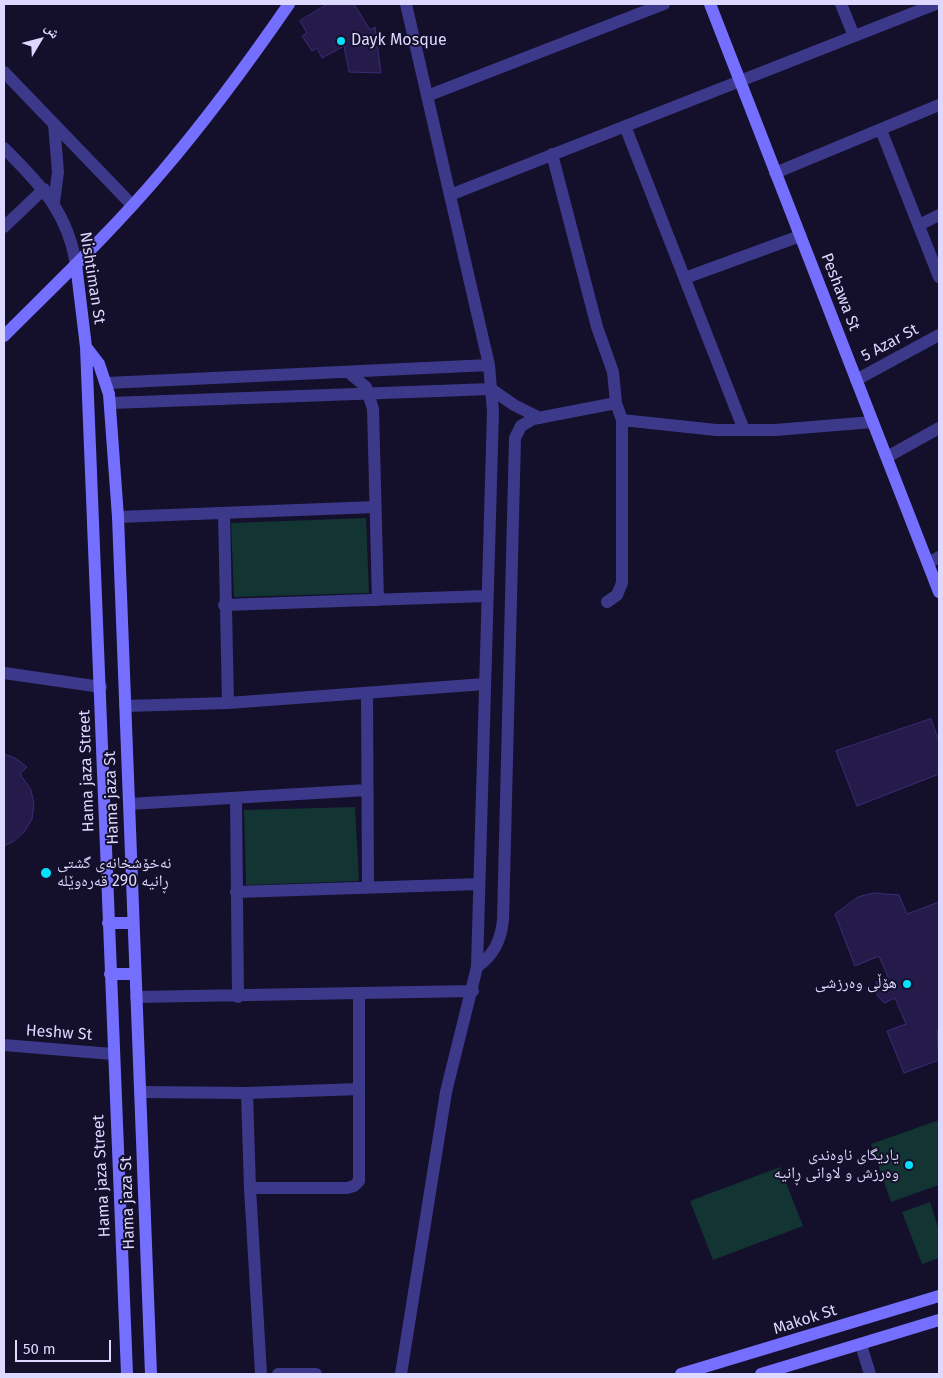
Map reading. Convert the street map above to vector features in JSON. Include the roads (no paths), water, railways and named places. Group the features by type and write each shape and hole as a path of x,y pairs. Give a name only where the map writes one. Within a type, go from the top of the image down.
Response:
{"street":[{"path":"4,336 76,264 161,173 249,61 289,4"},
{"path":"401,1374 446,1092 473,991 477,968 491,389 489,365 406,4"},
{"path":"427,96 664,4"},
{"name":"Peshawa St","path":"710,4 886,457 934,560 939,592"},
{"path":"841,4 854,36"},
{"path":"450,195 936,4"},
{"path":"4,72 132,205"},
{"path":"776,173 939,105"},
{"path":"54,124 58,172 54,202"},
{"path":"625,126 744,430"},
{"path":"881,130 939,277"},
{"name":"Nishtiman St","path":"4,148 44,189 54,202 69,231 76,264 86,347"},
{"path":"552,154 597,327 613,372 616,403 622,420 622,583 617,595 607,602"},
{"path":"4,227 44,189"},
{"path":"919,226 939,215"},
{"path":"685,278 800,236"},
{"name":"5 Azar St","path":"856,380 939,335"},
{"name":"Hama jaza St","path":"86,347 99,364 107,384 111,403 118,517 150,1374"},
{"name":"Hama jaza Street","path":"86,347 101,687 112,1054 127,1374"},
{"path":"107,384 489,365"},
{"path":"348,372 361,381 370,394 373,409 378,600"},
{"path":"111,403 491,389 514,405 540,418"},
{"path":"477,968 488,958 497,945 503,920 513,444 522,426 540,418 616,403"},
{"path":"622,420 716,430 775,430 873,422"},
{"path":"886,457 939,428"},
{"path":"118,517 375,507"},
{"path":"224,513 224,605 228,703"},
{"path":"224,605 486,596"},
{"path":"4,673 101,687"},
{"path":"125,706 228,703 485,684"},
{"path":"367,693 368,887"},
{"path":"129,804 367,790"},
{"path":"236,798 238,997"},
{"path":"236,892 479,884"},
{"path":"108,923 133,923"},
{"path":"110,974 135,974"},
{"path":"136,998 359,995 473,991"},
{"path":"250,1188 348,1188 357,1184 359,1177 359,995"},
{"name":"Heshw St","path":"4,1045 112,1054"},
{"path":"140,1092 247,1093 359,1090"},
{"path":"247,1093 250,1188 261,1374"},
{"name":"Makok St","path":"681,1374 939,1296"},
{"path":"762,1374 939,1320"},
{"path":"861,1345 870,1374"},
{"path":"278,1374 316,1374"}],"place":[{"name":"Dayk Mosque","path":"341,41"},
{"name":"نەخۆشخانەی گشتی ڕانیە 290 قەرەوێلە","path":"46,873"},
{"name":"هۆڵی وەرزشی","path":"907,984"},
{"name":"یاریگای ناوەندی وەرزش و لاوانی ڕانیە","path":"909,1165"}]}
